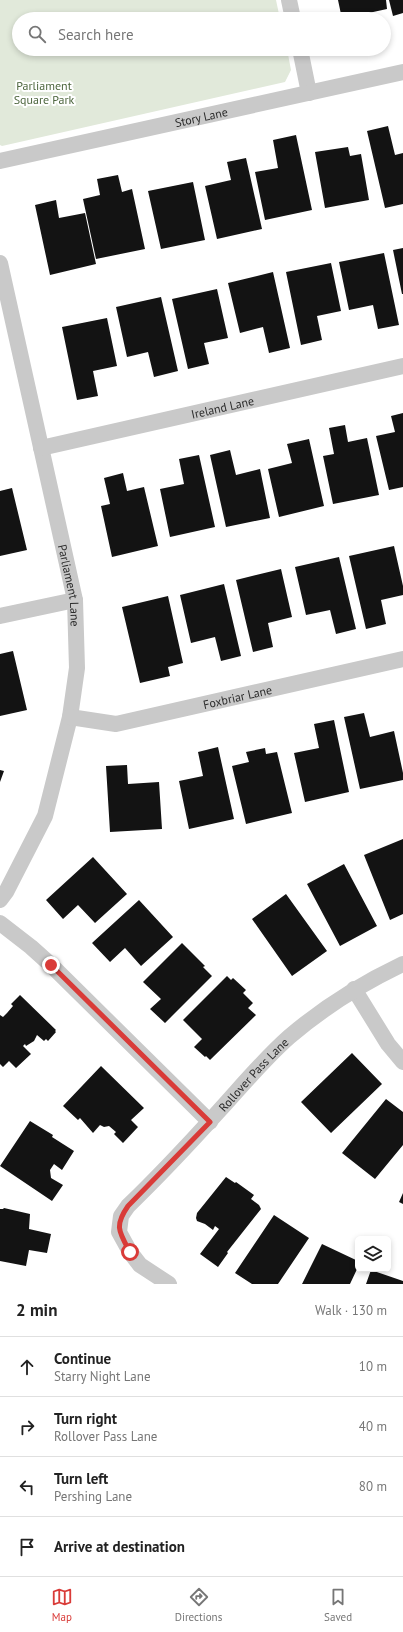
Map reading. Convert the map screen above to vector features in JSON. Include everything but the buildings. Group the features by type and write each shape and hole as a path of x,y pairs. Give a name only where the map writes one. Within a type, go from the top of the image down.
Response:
{"street":[{"path":"289,0 292,12"},
{"path":"301,56 309,93"},
{"name":"Story Lane","path":"0,161 403,72"},
{"name":"Parliament Lane","path":"0,263 5,305 41,448 75,600 77,668 70,717 46,816 6,892 0,900"},
{"name":"Ireland Lane","path":"41,448 403,366"},
{"path":"0,616 75,600"},
{"name":"Foxbriar Lane","path":"70,717 116,724 403,659"},
{"path":"0,923 51,965 210,1122"},
{"name":"Rollover Pass Lane","path":"169,1284 140,1265 130,1252 119,1232 121,1216 128,1206 210,1122 268,1057 288,1038 326,1008 354,989 403,964"},
{"path":"354,989 388,1044 403,1062"}],"green space":[{"name":"Parliament Square Park","path":"0,0 276,0 279,12 12,12 12,56 288,56 291,70 285,82 2,146 0,145"}],"route":[{"path":"51,965 210,1122 128,1206 121,1216 119,1221 119,1232 130,1252"}]}
